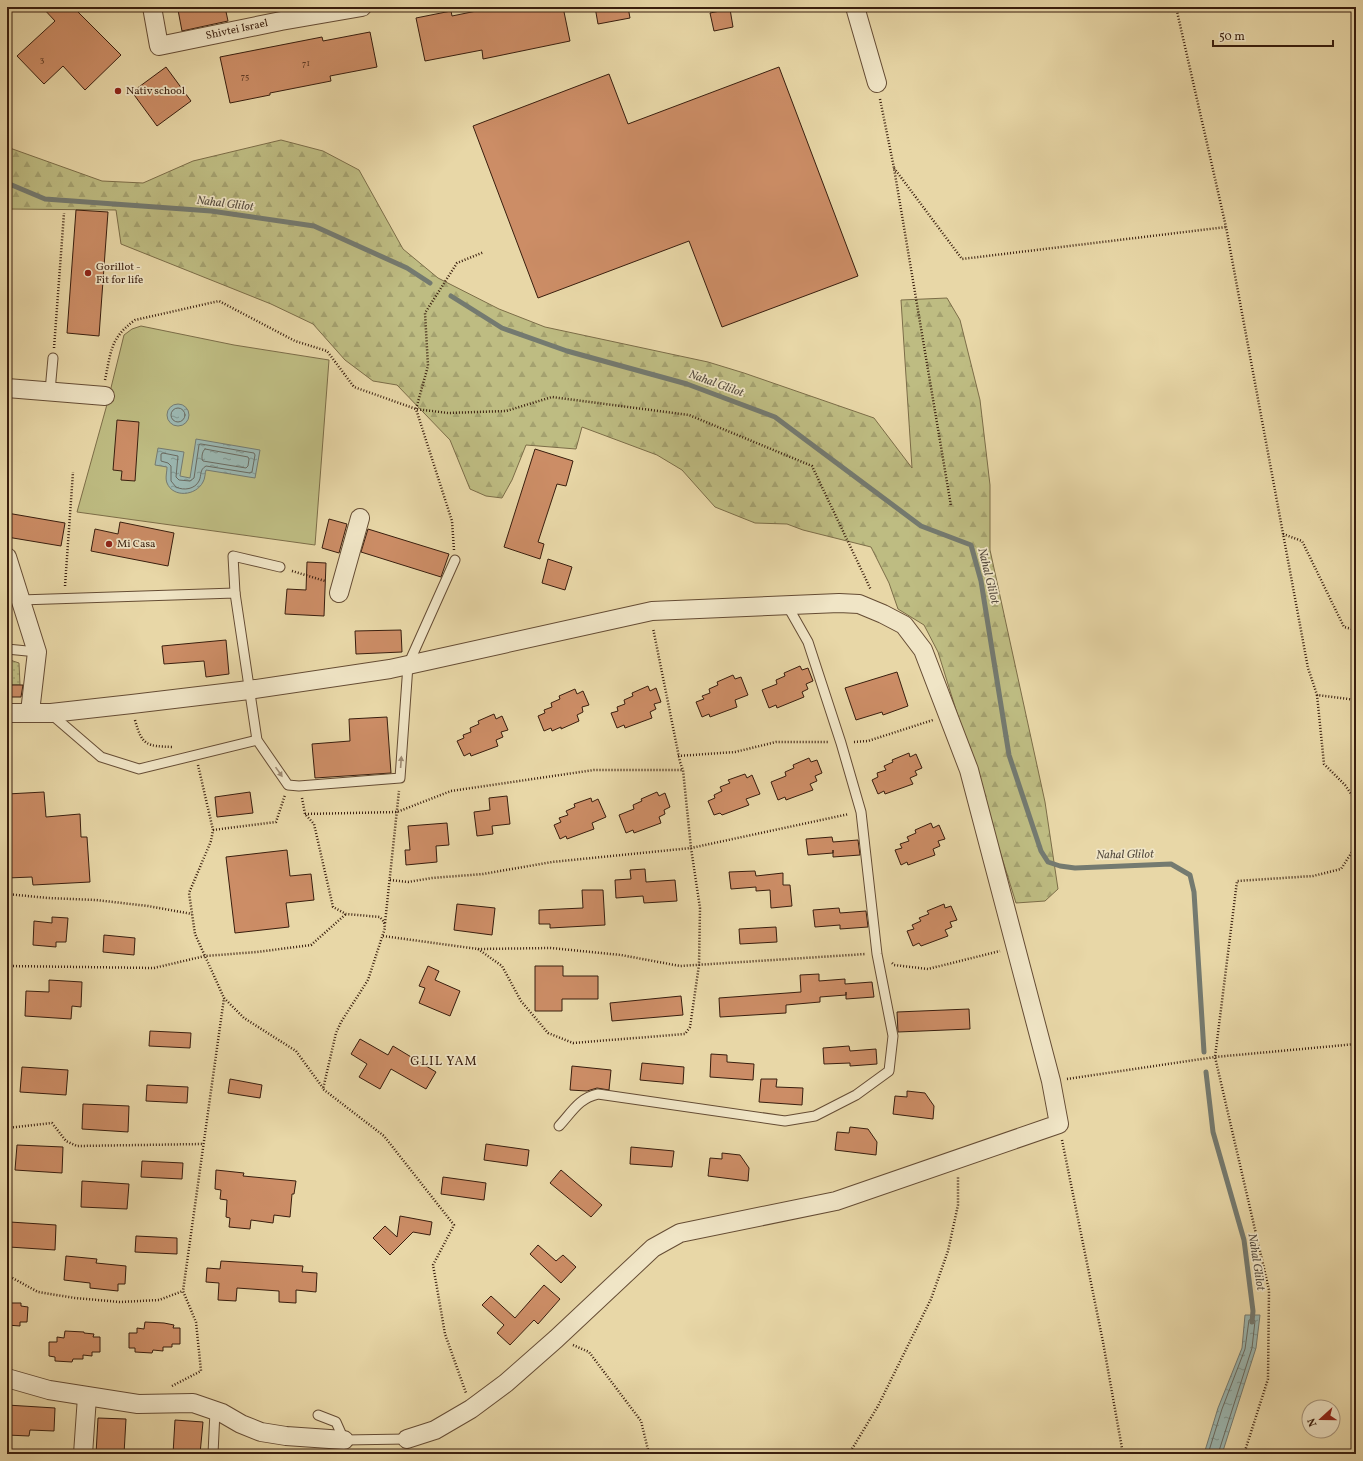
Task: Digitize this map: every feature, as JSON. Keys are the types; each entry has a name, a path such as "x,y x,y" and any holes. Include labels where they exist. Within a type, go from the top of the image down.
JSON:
{"street":[{"name":"Shivtei Israel","path":"152,7 159,46 279,14 362,7"},
{"path":"855,7 877,83"},
{"path":"7,388 103,396"},
{"path":"340,589 360,518"},
{"path":"8,563 37,652 30,712"},
{"path":"7,713 51,713 132,704 249,690 390,669 649,611 838,603 859,604 883,614 904,626 923,650 969,770 1051,1081 1058,1118 1027,1135 836,1202 680,1233 653,1248 556,1339 506,1383 471,1408 435,1430 406,1439"},
{"path":"7,1378 49,1390 138,1404 193,1403 215,1411 261,1432 286,1436 344,1440"},
{"path":"83,1454 87,1397"}],"lane":[{"path":"50,391 53,358"},
{"path":"280,567 233,556 235,594 257,740 288,785 299,786 400,778 408,665 455,560"},
{"path":"20,600 235,594"},
{"path":"559,1126 581,1102 589,1096 598,1094 785,1120 815,1116 856,1095 889,1071 893,1036 877,954 861,812 841,742 808,642 787,605"},
{"path":"7,649 37,652"},
{"path":"51,713 101,756 139,769 257,740"},
{"path":"213,1454 215,1411"},
{"path":"318,1415 336,1422 344,1440 406,1439"}],"path":[{"path":"1176,7 1226,227 1308,668 1317,695 1324,764 1345,784 1356,801"},
{"path":"877,83 894,168 951,506"},
{"path":"894,168 962,259 1226,227"},
{"path":"53,358 64,213"},
{"path":"455,560 452,521 416,410 428,366 425,313 458,263 484,252"},
{"path":"103,396 111,350 117,337 126,327 135,320 219,301 295,341 327,351 354,387 416,410 448,413 506,411 552,397 689,415 812,466 883,614"},
{"path":"64,599 73,472"},
{"path":"1283,534 1302,541 1344,627 1356,630"},
{"path":"280,567 340,589"},
{"path":"478,949 502,966 521,1001 548,1033 572,1043 685,1034 690,1027 699,965 700,908 691,848 683,770 678,756 649,611"},
{"path":"1317,695 1356,700"},
{"path":"132,704 138,733 145,743 151,745 178,747"},
{"path":"678,756 735,752 776,742 868,741 948,715"},
{"path":"196,755 213,830 211,841 189,893 195,934 224,998 244,1018 296,1051 323,1089 384,1136 454,1225 433,1265 445,1334 471,1408"},
{"path":"305,814 397,812 451,791 594,770 683,770"},
{"path":"323,1089 338,1027 368,980 385,928 400,778"},
{"path":"213,830 276,822 288,785"},
{"path":"299,786 305,814 314,824 333,907 346,914 380,917 384,922 385,928"},
{"path":"390,880 408,882 432,878 483,874 552,862 691,848 861,812"},
{"path":"1244,1454 1268,1379 1269,1290 1215,1057 1237,881 1313,876 1341,869 1356,846"},
{"path":"7,894 48,898 96,900 148,906 192,914"},
{"path":"7,966 154,968 205,956 257,952 311,945 346,914"},
{"path":"383,936 478,949 551,948 621,955 680,966 877,954 894,965 928,969 1016,948"},
{"path":"166,1389 201,1372 196,1322 183,1291 224,998"},
{"path":"1051,1081 1215,1057 1356,1044"},
{"path":"1058,1118 1103,1342 1123,1454"},
{"path":"7,1128 52,1123 66,1142 78,1146 203,1144"},
{"path":"849,1454 878,1406 931,1299 948,1251 958,1205 958,1160"},
{"path":"7,1275 38,1292 75,1298 120,1302 159,1300 183,1291"},
{"path":"556,1339 589,1352 641,1421 649,1454"}],"green space":[{"path":"281,140 323,151 359,170 403,249 438,278 499,309 545,327 708,362 874,418 912,468 901,300 947,298 960,320 980,400 990,485 990,550 1045,802 1058,889 1045,901 1016,903 938,652 924,625 898,609 889,583 871,547 803,530 787,524 755,523 715,507 682,470 657,455 582,427 576,449 526,445 512,480 502,498 486,496 470,489 450,440 397,385 373,381 345,360 313,324 271,304 121,244 116,210 7,209 7,147 102,181 143,183 193,161"},
{"path":"141,326 234,345 329,360 315,545 77,512 106,408 124,335 132,329"},
{"path":"7,659 19,663 20,685 7,685"}],"water":[{"path":"178,404 186,407 189,415 186,423 178,426 170,423 167,415 170,407"},
{"path":"196,439 260,450 255,478 206,470 200,487 185,493 174,491 170,488 166,481 167,467 155,465 158,448 184,452 180,476 190,478"},
{"path":"1245,1315 1260,1315 1256,1348 1222,1454 1204,1454 1218,1408 1242,1348"}],"building":[{"path":"42,7 73,7 121,55 85,90 63,66 44,84 17,56 55,21"},
{"path":"193,7 225,7 228,21 182,31 178,10"},
{"path":"496,7 563,7 570,41 483,59 482,50 425,61 416,18 451,11 452,16"},
{"path":"595,7 628,7 630,18 598,24"},
{"path":"730,9 733,27 714,31 710,13"},
{"path":"370,32 377,67 330,76 331,81 270,93 270,95 230,103 220,57 322,37 323,41"},
{"path":"166,67 191,101 157,126 132,92"},
{"path":"779,67 858,276 722,327 689,241 538,298 473,126 609,74 628,124"},
{"name":"Gorillot - Fit for life","path":"76,210 108,212 99,336 67,333"},
{"path":"117,420 139,422 135,481 121,480 122,471 113,470"},
{"path":"535,449 573,461 566,486 557,484 538,542 544,544 540,559 504,547"},
{"path":"7,513 65,523 61,546 7,537"},
{"path":"329,519 347,524 339,553 322,548"},
{"path":"120,522 174,533 168,566 91,551 95,529 118,534"},
{"path":"368,529 449,554 441,577 361,552"},
{"path":"548,559 572,567 565,590 542,583"},
{"path":"307,562 326,563 324,616 285,614 287,589 306,590"},
{"path":"401,630 402,652 356,654 355,631"},
{"path":"226,640 229,674 206,677 204,661 164,664 162,646"},
{"path":"800,666 802,670 808,668 813,681 806,684 808,689 802,692 804,697 777,708 776,705 769,708 762,690 777,684 776,680 785,676 784,673"},
{"path":"897,672 908,706 883,715 882,712 856,720 845,688"},
{"path":"733,675 735,679 741,677 748,695 735,700 737,707 710,717 709,714 702,717 696,702 704,699 702,696 710,693 709,689 718,685 717,682"},
{"path":"7,685 23,685 21,697 7,697"},
{"path":"648,686 650,691 656,688 661,702 654,704 656,709 650,712 652,718 625,728 624,725 617,728 611,713 618,711 617,707 625,704 624,700 633,696 632,693"},
{"path":"575,689 577,694 583,691 589,705 582,707 583,712 577,715 579,721 561,729 561,727 552,731 551,728 544,731 538,716 545,713 544,710 552,707 551,703 560,699 559,696"},
{"path":"494,714 496,719 502,716 508,730 501,732 503,737 496,740 498,746 471,756 470,753 464,756 457,741 464,738 463,735 471,732 470,728 479,724 478,721"},
{"path":"387,717 391,773 315,778 312,744 350,741 349,719"},
{"path":"909,753 910,757 916,754 922,768 915,771 917,775 910,778 913,784 885,794 884,791 878,794 872,780 878,777 877,773 886,770 884,766 893,762 892,760"},
{"path":"809,758 811,762 817,760 822,773 815,776 817,781 810,784 813,790 786,800 785,797 778,800 771,782 786,776 785,772 794,768 793,765"},
{"path":"745,774 747,778 752,775 760,794 746,799 749,805 722,815 720,813 714,815 708,801 715,798 714,795 722,791 720,787 730,783 728,780"},
{"path":"44,792 46,817 80,814 81,837 87,837 90,882 33,885 32,877 7,878 7,794"},
{"path":"250,792 253,813 217,817 215,797"},
{"path":"657,792 659,796 665,793 670,807 664,810 665,814 659,817 661,823 634,833 633,830 626,833 619,815 634,809 633,805 642,801 641,799"},
{"path":"507,796 510,824 492,826 493,834 477,836 474,812 490,810 489,798"},
{"path":"591,798 592,802 598,799 606,817 592,823 594,829 567,839 566,836 560,839 554,825 561,822 559,818 568,815 566,811 575,807 574,804"},
{"path":"447,823 449,845 436,846 437,862 406,865 405,850 410,850 408,826"},
{"path":"931,823 933,828 939,825 945,839 938,841 940,846 933,849 935,855 908,865 907,862 901,865 895,850 902,848 900,844 909,841 907,837 916,833 915,830"},
{"path":"832,837 833,842 858,840 860,855 833,857 833,853 808,855 806,839"},
{"path":"287,850 290,876 311,874 314,900 286,903 289,927 235,933 226,857"},
{"path":"645,869 646,882 675,880 677,901 644,903 643,896 616,898 615,880 631,879 630,870"},
{"path":"755,871 756,876 783,873 783,885 790,885 792,906 771,908 770,890 756,891 756,887 731,889 729,872"},
{"path":"582,890 603,890 605,925 550,928 550,924 539,924 539,910 583,908"},
{"path":"457,904 495,908 492,935 454,930"},
{"path":"944,904 945,908 951,906 957,920 950,922 952,927 945,930 948,936 921,946 919,943 913,946 907,931 914,929 912,925 921,921 919,918 929,914 927,911"},
{"path":"839,908 840,913 866,911 868,927 840,929 840,925 815,927 813,910"},
{"path":"52,917 68,918 66,942 56,942 56,947 33,945 34,921 52,923"},
{"path":"776,927 777,942 740,944 739,929"},
{"path":"104,935 135,938 134,955 103,952"},
{"path":"428,966 439,971 435,980 460,991 450,1016 419,1003 425,988 419,986"},
{"path":"535,966 563,966 563,976 598,976 598,999 562,999 562,1011 535,1011"},
{"path":"819,974 819,981 845,979 845,984 872,982 874,997 846,999 846,995 820,997 820,1002 786,1005 786,1013 720,1017 719,998 801,992 800,975"},
{"path":"49,980 82,982 81,1007 72,1006 71,1019 25,1016 26,991 49,992"},
{"path":"681,996 683,1015 612,1021 610,1003"},
{"path":"969,1009 970,1029 898,1032 897,1012"},
{"path":"150,1031 191,1033 190,1048 149,1046"},
{"path":"360,1039 388,1055 393,1046 436,1072 426,1089 391,1069 380,1089 359,1077 367,1064 351,1054"},
{"path":"849,1046 850,1051 876,1049 877,1064 850,1066 850,1063 824,1064 823,1048"},
{"path":"711,1054 727,1055 727,1062 754,1064 753,1080 710,1077"},
{"path":"642,1063 684,1067 683,1084 640,1080"},
{"path":"572,1066 611,1070 609,1090 597,1088 587,1091 570,1090"},
{"path":"22,1067 68,1070 66,1095 20,1092"},
{"path":"230,1079 262,1085 260,1098 228,1093"},
{"path":"761,1079 777,1079 776,1087 803,1088 802,1105 759,1102"},
{"path":"147,1085 188,1087 187,1103 146,1101"},
{"path":"907,1091 925,1093 934,1106 933,1119 893,1114 895,1096 907,1097"},
{"path":"83,1104 129,1106 128,1132 82,1129"},
{"path":"850,1127 868,1129 877,1142 876,1155 835,1150 837,1132 849,1133"},
{"path":"486,1144 529,1150 527,1166 484,1160"},
{"path":"17,1145 63,1147 62,1173 15,1170"},
{"path":"631,1147 674,1151 672,1167 630,1164"},
{"path":"722,1153 740,1155 749,1168 748,1181 708,1176 710,1158 722,1159"},
{"path":"142,1161 183,1163 182,1179 141,1177"},
{"path":"216,1170 244,1173 243,1176 296,1181 294,1194 292,1194 290,1217 274,1215 273,1223 251,1220 250,1229 229,1227 230,1218 226,1217 227,1200 220,1199 221,1190 215,1189"},
{"path":"561,1170 602,1205 591,1217 550,1183"},
{"path":"443,1177 486,1183 484,1200 441,1194"},
{"path":"82,1181 129,1184 127,1209 81,1207"},
{"path":"400,1216 432,1222 430,1235 413,1232 390,1255 373,1238 385,1226 397,1237"},
{"path":"10,1222 56,1225 55,1250 9,1247"},
{"path":"136,1236 177,1238 177,1254 135,1252"},
{"path":"538,1245 556,1261 563,1255 576,1267 561,1283 530,1254"},
{"path":"66,1256 97,1259 96,1263 126,1266 125,1284 118,1284 118,1291 90,1288 90,1283 64,1280"},
{"path":"221,1261 303,1266 302,1272 317,1273 316,1292 296,1290 296,1303 279,1302 279,1291 237,1288 236,1301 218,1300 219,1283 206,1282 207,1268 220,1269"},
{"path":"544,1285 560,1299 538,1324 534,1320 510,1345 497,1333 504,1325 482,1305 491,1296 515,1318"},
{"path":"7,1303 21,1303 21,1306 28,1307 27,1322 20,1322 20,1326 7,1325"},
{"path":"145,1322 164,1323 174,1325 173,1328 180,1328 180,1344 172,1344 172,1347 163,1347 163,1351 153,1350 152,1353 135,1352 135,1348 129,1348 129,1333 137,1333 137,1328 144,1329"},
{"path":"65,1331 84,1332 94,1334 93,1337 100,1337 100,1352 92,1352 92,1356 83,1355 83,1359 73,1359 72,1362 55,1361 55,1357 49,1356 49,1342 57,1342 57,1337 64,1338"},
{"path":"7,1405 55,1408 54,1431 30,1430 29,1436 7,1435"},
{"path":"98,1418 126,1419 124,1454 96,1454"},
{"path":"175,1420 203,1422 200,1454 173,1454"}],"waterway":[{"name":"Nahal Glilot","path":"7,183 45,199 211,211 314,226 407,268 430,283"},
{"name":"Nahal Glilot","path":"451,296 502,328 567,351 687,384 775,417 921,526 971,545 981,581 1009,755 1041,851 1048,862 1060,866 1075,868 1171,864 1190,875 1194,892 1204,1052"},
{"name":"Nahal Glilot","path":"1206,1072 1213,1132 1244,1240 1253,1311 1252,1322"}],"place":[{"name":"Nativ school","path":"118,91"},
{"name":"Gorillot - Fit for life","path":"88,273"},
{"name":"Mi Casa","path":"109,544"}],"district":[{"name":"GLIL YAM","path":"444,1062"}]}
